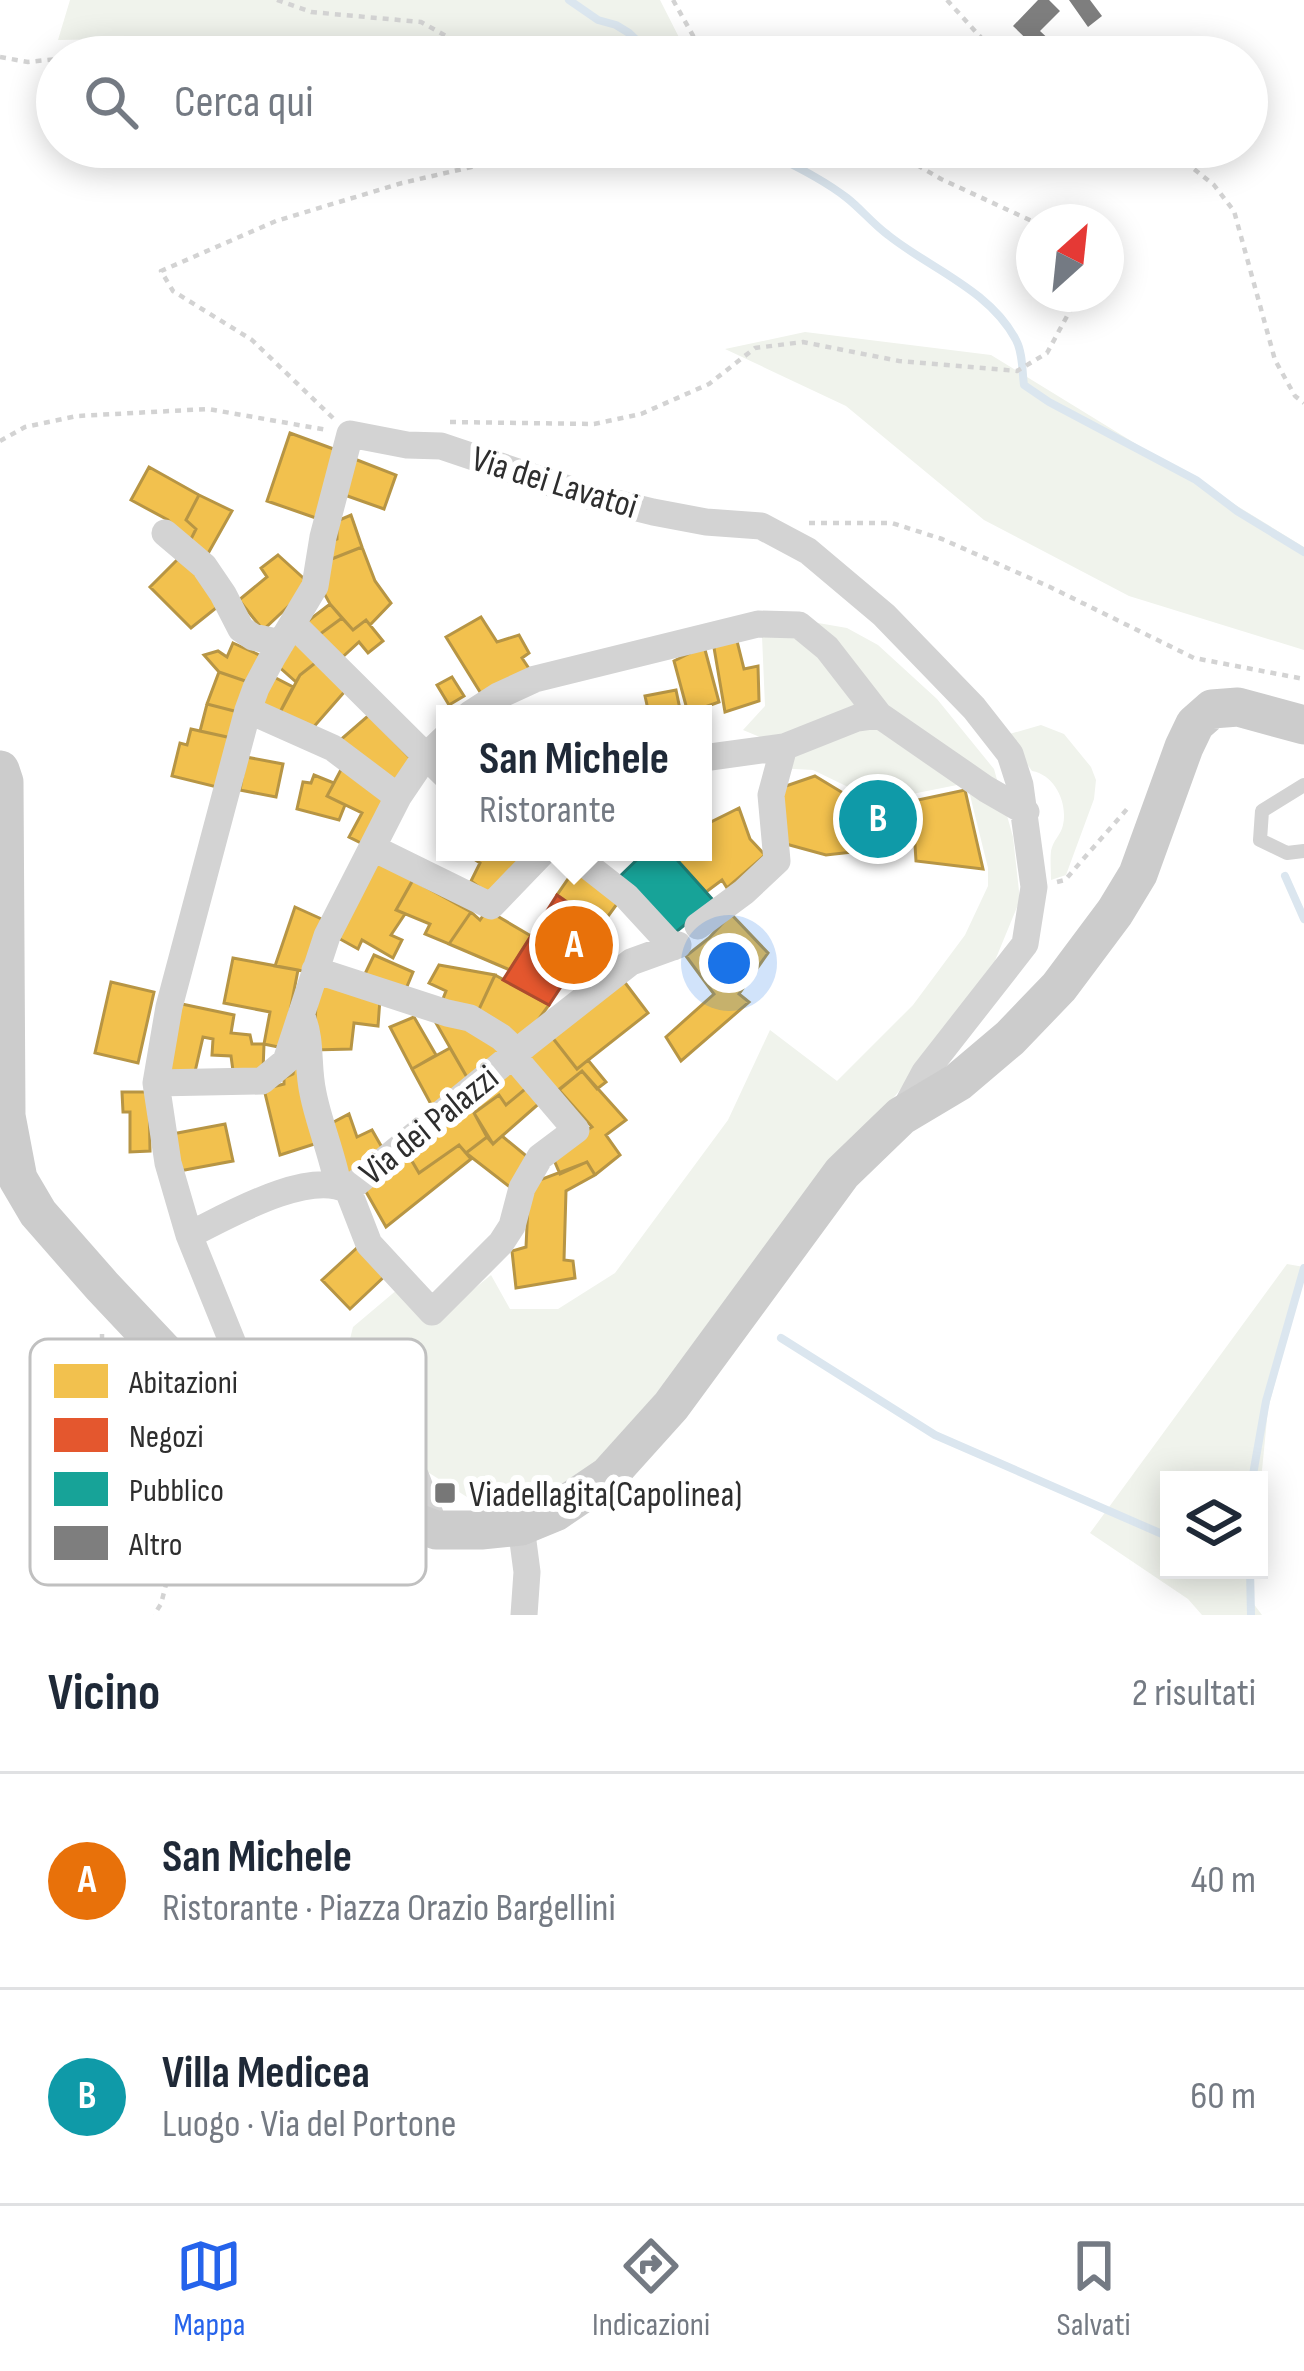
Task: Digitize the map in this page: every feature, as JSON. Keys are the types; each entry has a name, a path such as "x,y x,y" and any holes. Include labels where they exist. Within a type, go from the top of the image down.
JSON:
{"street":[{"name":"Via dei Lavatoi","path":"350,434 441,446 592,497 653,512 761,526"},
{"path":"231,1339 189,1235 168,1163 156,1083 169,1007 248,710 315,586 350,434"},
{"path":"761,526 808,551 884,615 974,708 1010,754 1021,784 1034,887 1025,944 925,1072 901,1116"},
{"path":"165,533 204,566 241,629 253,637 287,634 436,755"},
{"path":"483,705 535,679 758,624 799,625 827,648 880,715 1026,812"},
{"path":"426,1526 436,1530 521,1526 555,1511 608,1476 671,1406 842,1172 901,1116 958,1082 1010,1038 1059,987 1138,874 1195,724 1212,709 1238,707 1304,725"},
{"path":"248,710 333,748 398,797"},
{"path":"712,757 784,747 857,718 880,715"},
{"name":"Via dei Palazzi","path":"189,1235 302,1187 343,1187 632,962 683,939 745,892 777,861 772,795 784,747"},
{"path":"156,1083 262,1081 286,1061 327,936 398,797 436,759"},
{"path":"0,770 4,782 6,1116 17,1180 38,1213 152,1339"},
{"path":"373,848 491,906 534,861"},
{"path":"581,861 683,939"},
{"path":"300,1013 308,1038 312,1091 343,1187 369,1244 432,1312 501,1244 539,1157 576,1130 519,1050 501,1037 470,1018 315,970"},
{"path":"426,1504 436,1530"},
{"path":"521,1526 527,1572 524,1615"}],"lane":[{"path":"1304,785 1262,812 1260,840 1287,853 1304,851"}],"path":[{"path":"277,0 311,12 421,22 446,36"},
{"path":"673,0 693,36"},
{"path":"946,0 979,36"},
{"path":"0,57 36,61"},
{"path":"350,434 252,340 173,291 161,271 276,221 468,168"},
{"path":"922,168 1016,214"},
{"path":"1193,168 1214,185 1234,212 1275,359 1295,397 1304,403"},
{"path":"407,445 421,425 455,421 594,424 641,414 709,384 755,348 803,342 899,361 1017,370 1047,353 1069,312"},
{"path":"0,441 25,427 77,416 208,409 350,434"},
{"path":"761,526 892,523 942,539 1050,587 1194,658 1304,679"},
{"path":"1034,887 1065,880 1128,808"},
{"path":"102,1286 102,1339"},
{"path":"154,1615 166,1585"}],"shaded area":[{"path":"70,0 660,0 678,36 59,36"},
{"path":"805,332 991,355 1304,547 1304,650 1129,596 984,520 846,406 725,349"},
{"path":"761,613 847,628 878,645 937,699 994,769 1013,837 1020,900 994,963 907,1081 589,1477 532,1512 489,1511 426,1471 426,1339 350,1339 353,1327 398,1289 432,1323 491,1275 510,1309 558,1309 615,1273 728,1120 770,1030 837,1081 913,1005 965,935 988,886 967,783 877,801 813,770 776,768 767,740 743,730 765,706"},
{"path":"1041,725 1064,734 1096,780 1094,799 1066,875 1051,880 1051,851 1064,817 1061,799 1047,778 1032,771 1006,735"},
{"path":"1287,1264 1304,1267 1268,1409 1262,1471 1160,1471 1160,1579 1251,1579 1250,1599 1262,1615 1202,1615 1188,1599 1090,1533"}],"building: Abitazioni":[{"path":"290,433 339,451 316,518 267,501"},
{"path":"352,458 396,475 384,509 339,493"},
{"path":"149,467 199,495 186,520 196,529 188,545 168,520 131,500"},
{"path":"199,495 232,511 206,557 188,545 196,529 186,520"},
{"path":"351,515 362,547 324,562 327,543 337,539 337,521"},
{"path":"362,547 375,581 391,603 370,625 366,620 353,630 319,584 324,562"},
{"path":"182,555 221,604 191,628 150,587"},
{"path":"278,555 311,585 263,630 239,600 267,577 261,568"},
{"path":"330,604 342,618 312,640 300,627"},
{"path":"481,617 497,642 519,635 529,653 522,658 532,673 482,695 446,637"},
{"path":"342,618 353,630 366,620 383,641 368,653 359,642 335,664 312,640"},
{"path":"736,637 744,669 758,666 759,701 725,712 713,642"},
{"path":"297,639 319,660 296,682 277,665"},
{"path":"233,643 266,658 254,684 219,672 204,655 218,651 227,657"},
{"path":"704,646 719,702 686,705 674,661"},
{"path":"319,660 346,690 311,730 278,716 300,675"},
{"path":"219,672 254,684 242,713 207,704"},
{"path":"270,675 293,687 278,716 253,709"},
{"path":"452,677 464,696 449,705 437,685"},
{"path":"676,690 679,705 647,705 645,696"},
{"path":"207,704 242,713 236,739 200,731"},
{"path":"369,715 414,762 393,791 338,742"},
{"path":"191,729 236,739 225,789 172,776 180,743 187,745"},
{"path":"246,757 283,764 276,797 240,790"},
{"path":"344,764 389,795 367,846 349,837 362,813 327,796"},
{"path":"314,775 334,783 327,796 345,805 339,820 297,809 303,782 311,783"},
{"path":"815,776 871,810 965,790 983,869 916,861 915,845 826,855 786,844 780,788"},
{"path":"739,808 750,839 765,855 727,888 722,880 706,892 678,861 712,861 712,822"},
{"path":"372,857 415,876 396,910 405,914 391,935 402,940 393,958 362,940 358,949 331,934"},
{"path":"477,861 528,861 492,897 471,881"},
{"path":"579,863 622,897 601,926 557,895"},
{"path":"413,880 471,912 449,944 425,934 430,924 396,910"},
{"path":"295,907 326,921 309,972 275,966"},
{"path":"487,910 531,936 510,970 449,944 471,912 480,920"},
{"path":"731,914 768,953 739,994 749,1002 681,1061 666,1037 714,994 686,956"},
{"path":"374,955 413,972 403,996 363,978"},
{"path":"233,958 298,970 283,1048 264,1044 270,1012 224,1003"},
{"path":"439,965 495,975 475,1018 441,1004 446,991 429,983"},
{"path":"495,975 549,1005 521,1043 475,1018"},
{"path":"620,976 648,1013 577,1069 548,1032"},
{"path":"317,979 380,999 378,1026 354,1023 351,1049 314,1050"},
{"path":"111,982 154,992 138,1063 95,1053"},
{"path":"177,1003 234,1015 231,1033 250,1035 252,1044 264,1044 263,1071 234,1078 231,1056 212,1055 213,1039 203,1037 194,1076 162,1073"},
{"path":"432,1016 491,1035 507,1053 472,1086"},
{"path":"414,1017 436,1055 412,1069 390,1027"},
{"path":"548,1032 577,1069 588,1060 606,1082 597,1089 582,1071 552,1095 519,1053"},
{"path":"299,1043 324,1141 280,1155 264,1089 284,1084 284,1078 293,1074"},
{"path":"450,1048 472,1086 433,1108 412,1069"},
{"path":"510,1064 530,1085 506,1105 499,1095 474,1113 487,1137 466,1153 459,1145 419,1173 406,1151"},
{"path":"582,1071 626,1120 606,1135 620,1155 595,1175 587,1162 560,1174 551,1153 592,1127 559,1090"},
{"path":"530,1085 543,1100 493,1144 474,1113 499,1095 506,1105"},
{"path":"122,1092 149,1092 150,1151 130,1152 130,1112 123,1112"},
{"path":"349,1114 357,1137 372,1130 384,1151 345,1184 328,1125"},
{"path":"225,1124 233,1161 174,1172 167,1135"},
{"path":"502,1136 530,1159 515,1191 466,1153 487,1137 493,1144"},
{"path":"459,1145 471,1159 386,1227 361,1183 406,1151 419,1173"},
{"path":"587,1162 595,1175 566,1191 564,1260 573,1261 575,1278 516,1288 512,1251 526,1247 529,1184"},
{"path":"360,1245 387,1274 350,1309 322,1280"}],"building: Negozi":[{"path":"557,895 601,926 549,1005 503,980"}],"building: Pubblico":[{"path":"636,861 678,861 714,901 671,936 616,880"}],"building: Altro":[{"path":"1038,0 1049,0 1060,11 1040,31 1045,36 1023,36 1013,26"},
{"path":"1069,0 1090,0 1102,16 1088,27"}],"waterway":[{"path":"569,0 632,36"},
{"path":"798,168 837,190 888,235 991,307 1018,345 1024,385 1196,480 1304,552"},
{"path":"1285,876 1304,919"},
{"path":"1254,1471 1266,1401 1304,1268"},
{"path":"781,1338 935,1435 1160,1533"},
{"path":"1250,1579 1251,1615"}],"place":[{"name":"Villa Medicea","path":"878,819"},
{"name":"San Michele","path":"574,945"},
{"name":"Viadellagita(Capolinea)","path":"445,1493"}]}
